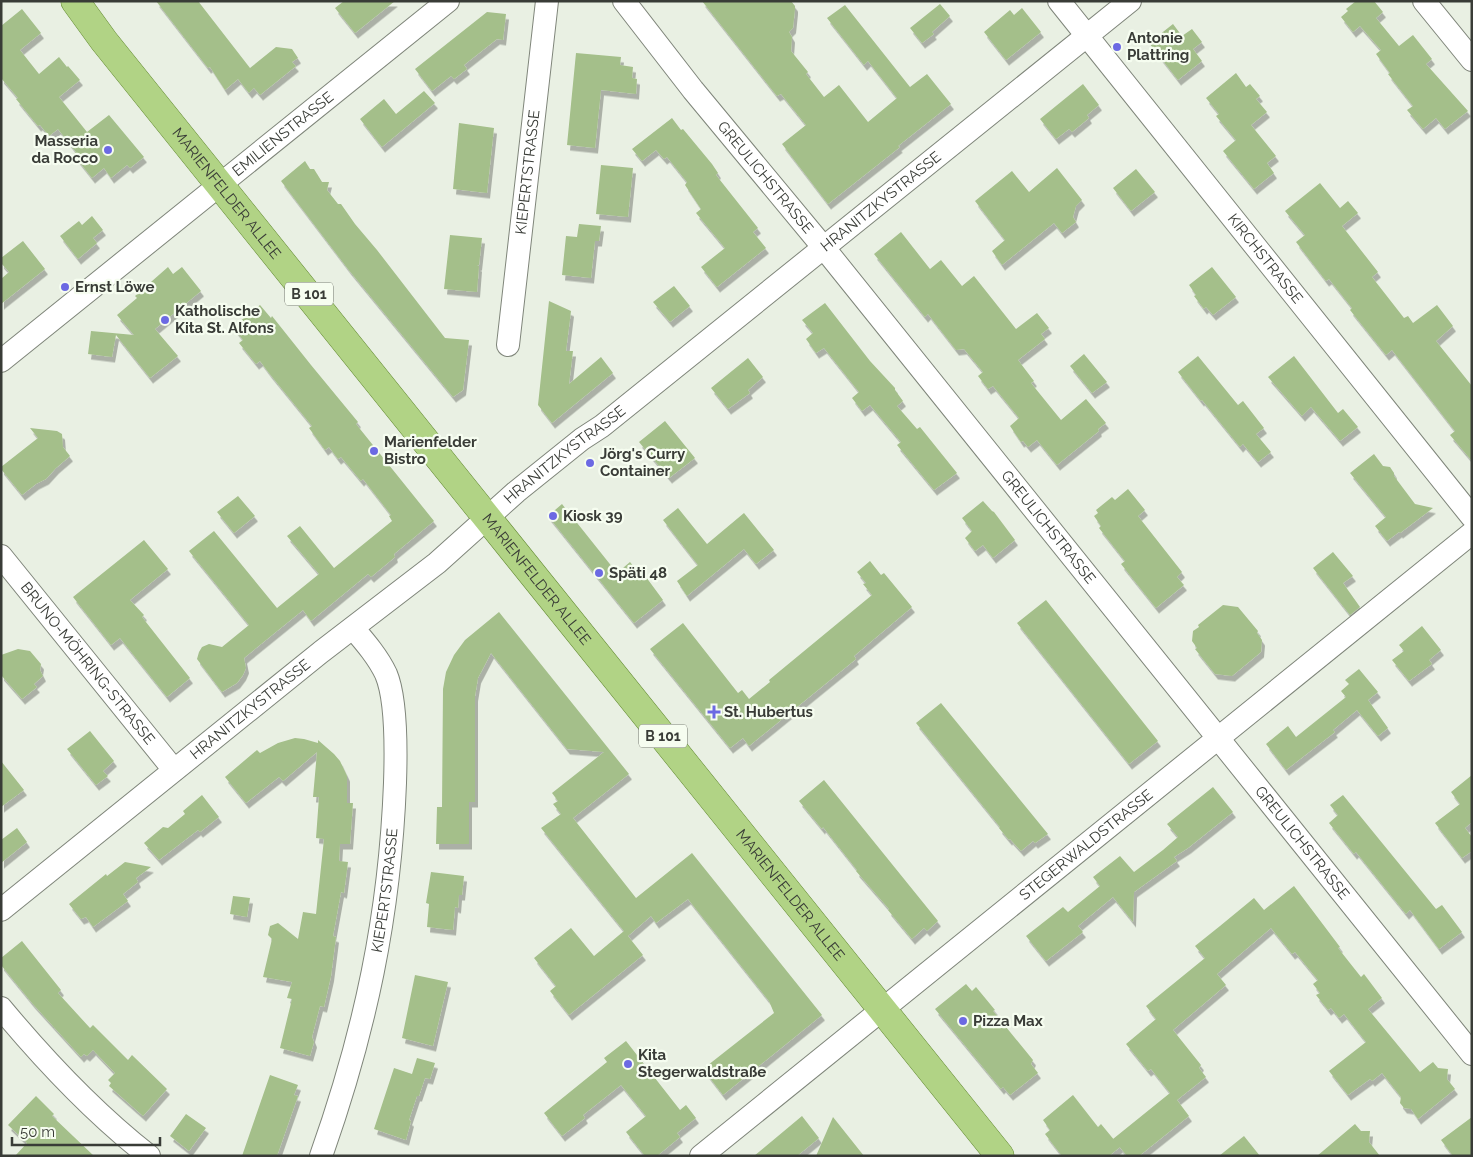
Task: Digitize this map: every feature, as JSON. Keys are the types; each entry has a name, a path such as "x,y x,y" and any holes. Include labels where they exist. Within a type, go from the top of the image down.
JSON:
{"main road":[{"name":"MARIENFELDER ALLEE","path":"75,1 1000,1156"}],"street":[{"name":"EMILIENSTRASSE","path":"1,361 448,1"},
{"name":"KIEPERTSTRASSE","path":"508,345 547,1"},
{"name":"GREULICHSTRASSE","path":"624,1 693,90 824,248 1472,1054"},
{"name":"KIRCHSTRASSE","path":"1059,1 1472,517"},
{"name":"HRANITZKYSTRASSE","path":"1,910 321,652 437,563 516,492 582,439 602,426 1130,1"},
{"path":"1424,1 1472,60"},
{"name":"STEGERWALDSTRASSE","path":"701,1156 1472,533"},
{"name":"BRUNO-MÖHRING-STRASSE","path":"1,556 174,770"},
{"name":"KIEPERTSTRASSE","path":"321,1156 355,1052 374,972 386,899 393,825 396,753 390,687 378,660 353,628"},
{"path":"1,1008 74,1090 149,1156"}],"building":[{"path":"156,1 198,1 250,68 276,47 292,49 298,58 292,62 296,66 260,95 254,88 249,93 238,79 225,90 210,67 208,68"},
{"path":"344,1 395,1 355,33 335,8"},
{"path":"702,1 791,1 795,9 793,28 789,32 792,37 791,51 808,72 806,74 824,97 839,85 868,122 897,98 868,61 864,65 827,18 845,5 910,87 927,74 951,104 828,204 782,144 806,125 781,94 777,96"},
{"path":"1356,1 1374,1 1383,12 1376,18 1399,46 1413,35 1432,59 1426,64 1468,111 1445,129 1436,118 1423,129 1407,110 1413,106 1388,74 1390,73 1376,54 1381,50 1360,26 1353,32 1341,17 1348,11 1346,9"},
{"path":"940,4 950,16 932,32 934,34 922,43 910,28"},
{"path":"1022,8 1041,32 1006,60 984,32 1010,10 1014,15"},
{"path":"22,9 41,33 20,50 39,74 59,57 68,66 80,80 59,97 87,132 109,115 144,157 130,168 127,165 111,178 104,168 92,178 73,154 76,152 58,129 49,136 40,125 38,126 1,78 1,26"},
{"path":"487,12 506,14 503,40 497,39 464,65 467,69 454,79 451,76 432,91 415,69"},
{"path":"1173,24 1182,36 1192,29 1202,42 1193,49 1202,61 1178,80 1149,43"},
{"path":"576,53 621,57 620,65 633,67 632,78 637,79 636,94 601,90 595,148 567,145"},
{"path":"1236,73 1246,87 1250,84 1260,96 1256,99 1267,112 1251,125 1276,156 1267,163 1274,173 1254,189 1223,151 1236,140 1216,116 1219,114 1206,98"},
{"path":"1083,84 1099,105 1087,115 1089,118 1072,132 1069,129 1056,139 1040,119"},
{"path":"424,91 435,103 382,147 360,119 384,99 396,114"},
{"path":"672,118 712,164 718,173 716,175 758,228 753,232 766,248 717,287 701,267 725,248 696,213 701,209 685,185 687,182 667,157 664,159 656,150 642,161 632,149"},
{"path":"459,123 494,128 487,193 453,189"},
{"path":"305,161 310,169 314,169 322,182 329,182 327,190 338,204 341,204 445,338 469,340 463,390 453,397 348,269 281,181"},
{"path":"601,165 633,168 628,217 596,214"},
{"path":"1057,168 1082,200 1076,206 1073,217 1076,222 1062,233 1054,223 1002,265 992,251 1005,240 975,201 1012,171 1029,192"},
{"path":"1136,169 1155,192 1131,211 1113,188"},
{"path":"1320,183 1340,208 1348,201 1358,213 1342,226 1378,272 1372,277 1404,318 1408,316 1413,323 1437,305 1453,326 1436,341 1472,386 1472,461 1450,435 1455,431 1392,350 1386,355 1350,310 1352,308 1329,279 1326,281 1296,242 1305,235 1285,211"},
{"path":"92,216 103,230 93,238 97,243 78,259 60,236 79,221 82,225"},
{"path":"579,224 601,226 599,241 595,241 591,278 562,275 566,236 577,237"},
{"path":"901,232 930,269 941,260 962,286 974,276 1016,329 1037,313 1049,328 1041,334 1045,339 1018,360 1034,381 1031,383 1061,420 1086,399 1106,423 1098,429 1099,431 1057,465 1037,440 1028,447 1023,441 1021,442 1010,426 1019,418 993,386 988,389 978,376 983,372 964,349 956,350 928,314 925,317 874,254"},
{"path":"450,235 482,238 479,265 477,265 479,266 477,292 444,289"},
{"path":"23,241 45,269 1,304 1,279 9,272 1,263 1,258"},
{"path":"168,267 173,274 182,267 201,291 155,329 178,356 150,378 116,335 112,357 88,354 91,331 134,335 117,315"},
{"path":"1212,267 1236,297 1213,315 1206,307 1204,309 1194,296 1196,295 1189,285"},
{"path":"674,286 690,306 670,322 653,302"},
{"path":"549,301 571,311 566,351 573,351 569,384 601,357 613,373 552,423 538,405"},
{"path":"825,303 870,361 895,388 903,401 897,406 917,429 920,427 957,473 934,490 897,445 901,442 870,405 862,411 852,398 859,392 824,348 816,353 806,339 813,333 802,320"},
{"path":"260,305 271,318 272,316 358,422 356,424 434,521 394,554 395,557 371,577 368,574 311,621 303,610 244,658 246,668 243,675 237,683 222,692 197,659 199,652 202,647 209,644 222,647 249,625 189,551 214,531 277,608 319,574 287,536 300,526 334,568 392,521 389,516 391,515 363,479 361,481 341,457 338,459 329,447 325,450 309,428 312,426 260,361 256,364 239,343 243,340 233,327"},
{"path":"1084,354 1107,382 1092,393 1070,366"},
{"path":"1198,356 1238,405 1243,401 1264,428 1256,434 1271,452 1258,462 1243,444 1240,447 1178,372"},
{"path":"1294,356 1338,413 1343,409 1358,427 1340,441 1311,407 1302,416 1268,377"},
{"path":"748,358 763,377 748,390 750,393 728,409 711,388"},
{"path":"665,421 695,458 669,478 639,442"},
{"path":"30,428 57,431 62,434 63,447 70,456 46,479 22,495 1,467 38,438"},
{"path":"1374,454 1383,466 1390,467 1394,476 1415,504 1433,508 1387,541 1375,526 1386,517 1350,473"},
{"path":"1128,489 1145,510 1138,516 1182,572 1177,577 1184,585 1156,608 1121,564 1125,561 1099,528 1101,526 1094,516 1098,513 1096,510 1112,497 1115,500"},
{"path":"238,496 255,516 234,533 217,512"},
{"path":"983,501 994,512 1015,540 993,558 983,545 975,551 965,538 972,531 962,518"},
{"path":"562,504 617,573 630,562 643,578 646,577 663,600 634,623 548,516"},
{"path":"678,508 707,544 744,513 774,550 756,564 744,549 687,596 677,581 698,565 663,520"},
{"path":"144,540 168,569 130,600 144,615 142,617 190,678 167,697 120,638 111,645 73,597"},
{"path":"1333,552 1353,576 1343,583 1360,607 1350,615 1313,568"},
{"path":"870,561 881,575 884,573 912,607 854,656 856,659 749,746 743,738 730,748 650,649 683,623 738,693 742,690 749,699 770,682 769,680 872,595 863,584 866,583 857,572"},
{"path":"1046,600 1158,741 1129,764 1017,623"},
{"path":"1223,605 1238,607 1258,631 1257,633 1262,640 1261,652 1232,676 1215,674 1195,649 1197,648 1192,641 1193,631 1199,627 1198,625"},
{"path":"499,612 629,774 573,818 636,898 692,853 822,1015 723,1095 703,1069 774,1013 769,1001 688,899 656,923 651,916 628,936 541,828 561,814 553,804 558,801 552,793 604,752 567,749 491,653 478,678 475,696 475,802 469,802 469,844 436,844 437,807 442,807 443,689 446,672 454,655 465,640"},
{"path":"1422,626 1441,650 1429,660 1432,664 1409,681 1392,660 1404,651 1399,645"},
{"path":"18,649 30,651 41,664 40,670 43,676 34,684 37,687 22,699 1,675 1,655"},
{"path":"1359,669 1378,692 1368,700 1388,728 1378,736 1357,710 1333,730 1335,732 1286,770 1266,744 1288,726 1296,737 1346,697 1341,691 1349,684 1345,680"},
{"path":"941,703 1048,834 1035,843 1033,841 1021,851 999,828 916,723"},
{"path":"90,731 114,761 103,771 108,776 96,785 67,749"},
{"path":"295,738 318,743 318,740 334,754 340,761 347,776 347,803 353,803 350,844 340,844 339,861 348,862 344,893 341,892 333,936 336,937 331,976 324,1007 320,1006 312,1037 314,1042 310,1056 280,1048 292,999 287,998 292,982 263,977 272,939 268,935 270,926 278,923 298,939 303,912 316,914 324,839 316,838 319,797 313,797 317,752 283,781 279,777 246,803 225,777 257,750 260,753 278,743"},
{"path":"1,761 24,790 1,807"},
{"path":"1472,775 1472,822 1465,828 1472,837 1472,851 1462,858 1435,823 1460,804 1451,792"},
{"path":"824,780 938,921 927,931 924,928 912,939 856,871 823,827 822,829 799,801"},
{"path":"1213,787 1233,812 1174,857 1177,861 1134,892 1133,922 1113,897 1078,926 1083,932 1046,961 1026,936 1063,907 1068,912 1100,886 1093,877 1120,856 1134,872 1163,850 1178,837 1167,824"},
{"path":"202,795 219,817 200,832 198,830 159,860 144,843 163,827 168,828 185,814 183,811"},
{"path":"1343,795 1436,909 1442,905 1462,932 1439,949 1410,910 1406,914 1356,852 1354,854 1329,823 1338,815 1330,805"},
{"path":"17,828 27,842 1,863 1,840"},
{"path":"125,862 151,867 136,878 138,882 123,894 128,901 93,927 86,917 81,919 69,904 106,874 107,876"},
{"path":"431,872 464,876 462,895 459,895 458,908 455,907 453,930 427,927 429,904 426,903"},
{"path":"1294,886 1340,947 1338,948 1361,977 1364,974 1382,998 1368,1009 1420,1072 1433,1062 1438,1068 1448,1069 1447,1079 1455,1089 1418,1119 1411,1109 1404,1108 1400,1103 1401,1097 1382,1073 1348,1095 1329,1071 1366,1042 1344,1014 1339,1018 1331,1008 1328,1010 1316,995 1320,993 1313,984 1318,980 1295,952 1292,954 1271,928 1217,974 1226,985 1173,1030 1201,1065 1199,1068 1206,1077 1177,1100 1189,1116 1139,1156 1127,1156 1113,1139 1170,1093 1151,1069 1148,1071 1126,1044 1156,1019 1146,1006 1205,958 1195,946 1254,898 1264,910"},
{"path":"233,896 250,898 247,917 230,914"},
{"path":"571,928 594,956 624,931 643,955 569,1015 550,991 556,986 534,958"},
{"path":"22,941 61,990 58,993 90,1028 93,1025 128,1060 132,1055 167,1089 143,1116 109,1086 111,1083 108,1080 115,1073 93,1050 87,1056 84,1054 81,1057 32,1003 1,965 1,958"},
{"path":"415,975 448,982 433,1046 402,1038"},
{"path":"966,984 972,991 976,987 1033,1060 1031,1064 1038,1073 1010,1095 1003,1087 1001,1089 935,1009"},
{"path":"626,1041 680,1110 686,1105 696,1118 677,1133 680,1137 657,1156 645,1156 626,1132 646,1116 621,1085 583,1115 585,1118 562,1136 544,1113 607,1062 604,1058"},
{"path":"417,1058 435,1063 430,1079 425,1078 419,1096 417,1096 409,1120 411,1121 406,1140 374,1129 394,1068 412,1074"},
{"path":"270,1075 298,1085 294,1095 298,1096 277,1156 242,1156"},
{"path":"1073,1095 1098,1127 1101,1124 1120,1147 1109,1156 1062,1156 1045,1134 1050,1130 1043,1120"},
{"path":"36,1096 54,1114 52,1116 94,1156 15,1156 27,1143 8,1125"},
{"path":"186,1114 206,1128 189,1151 170,1136"},
{"path":"802,1116 819,1138 797,1156 754,1156"},
{"path":"833,1117 864,1156 816,1156"},
{"path":"1472,1117 1472,1156 1453,1156 1441,1140"},
{"path":"1355,1124 1361,1131 1370,1131 1369,1142 1380,1156 1317,1156"},
{"path":"1244,1136 1260,1156 1219,1156"}],"place":[{"name":"Antonie Plattring","path":"1117,47"},
{"name":"Masseria da Rocco","path":"108,150"},
{"name":"Ernst Löwe","path":"65,287"},
{"name":"Katholische Kita St. Alfons","path":"165,320"},
{"name":"Marienfelder Bistro","path":"374,451"},
{"name":"Jörg's Curry Container","path":"590,463"},
{"name":"Kiosk 39","path":"553,516"},
{"name":"Späti 48","path":"599,573"},
{"name":"St. Hubertus","path":"714,712"},
{"name":"Pizza Max","path":"963,1021"},
{"name":"Kita Stegerwaldstraße","path":"628,1064"}]}
